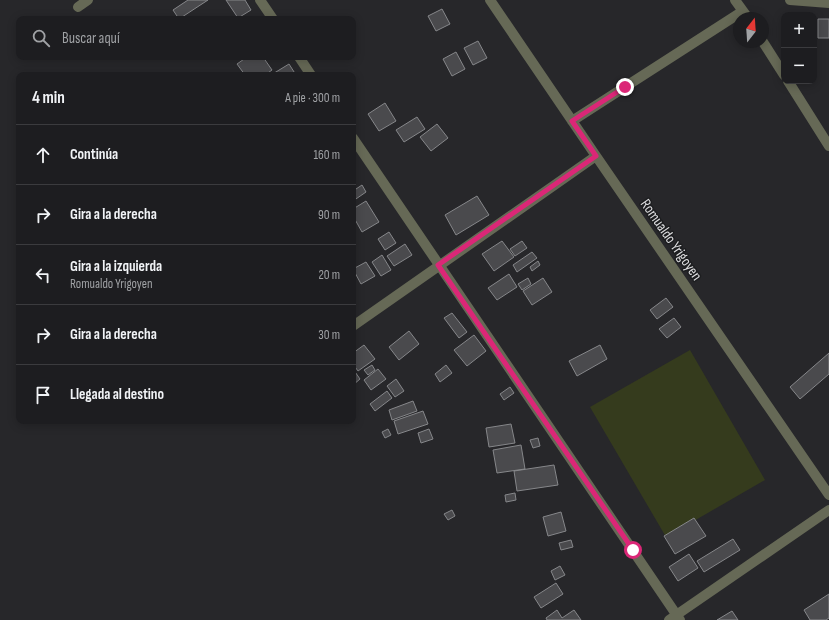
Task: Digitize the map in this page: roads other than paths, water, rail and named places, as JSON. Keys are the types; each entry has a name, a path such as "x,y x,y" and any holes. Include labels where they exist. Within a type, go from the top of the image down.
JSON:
{"street":[{"path":"78,7 88,0"},
{"path":"260,0 271,16"},
{"name":"Romualdo Yrigoyen","path":"490,0 829,495"},
{"path":"735,0 744,12"},
{"path":"790,0 829,3"},
{"path":"572,121 733,22"},
{"path":"767,48 781,70"},
{"path":"301,60 309,72"},
{"path":"790,84 829,146"},
{"path":"356,142 675,618 829,510"},
{"path":"356,324 438,265 596,156"}]}
